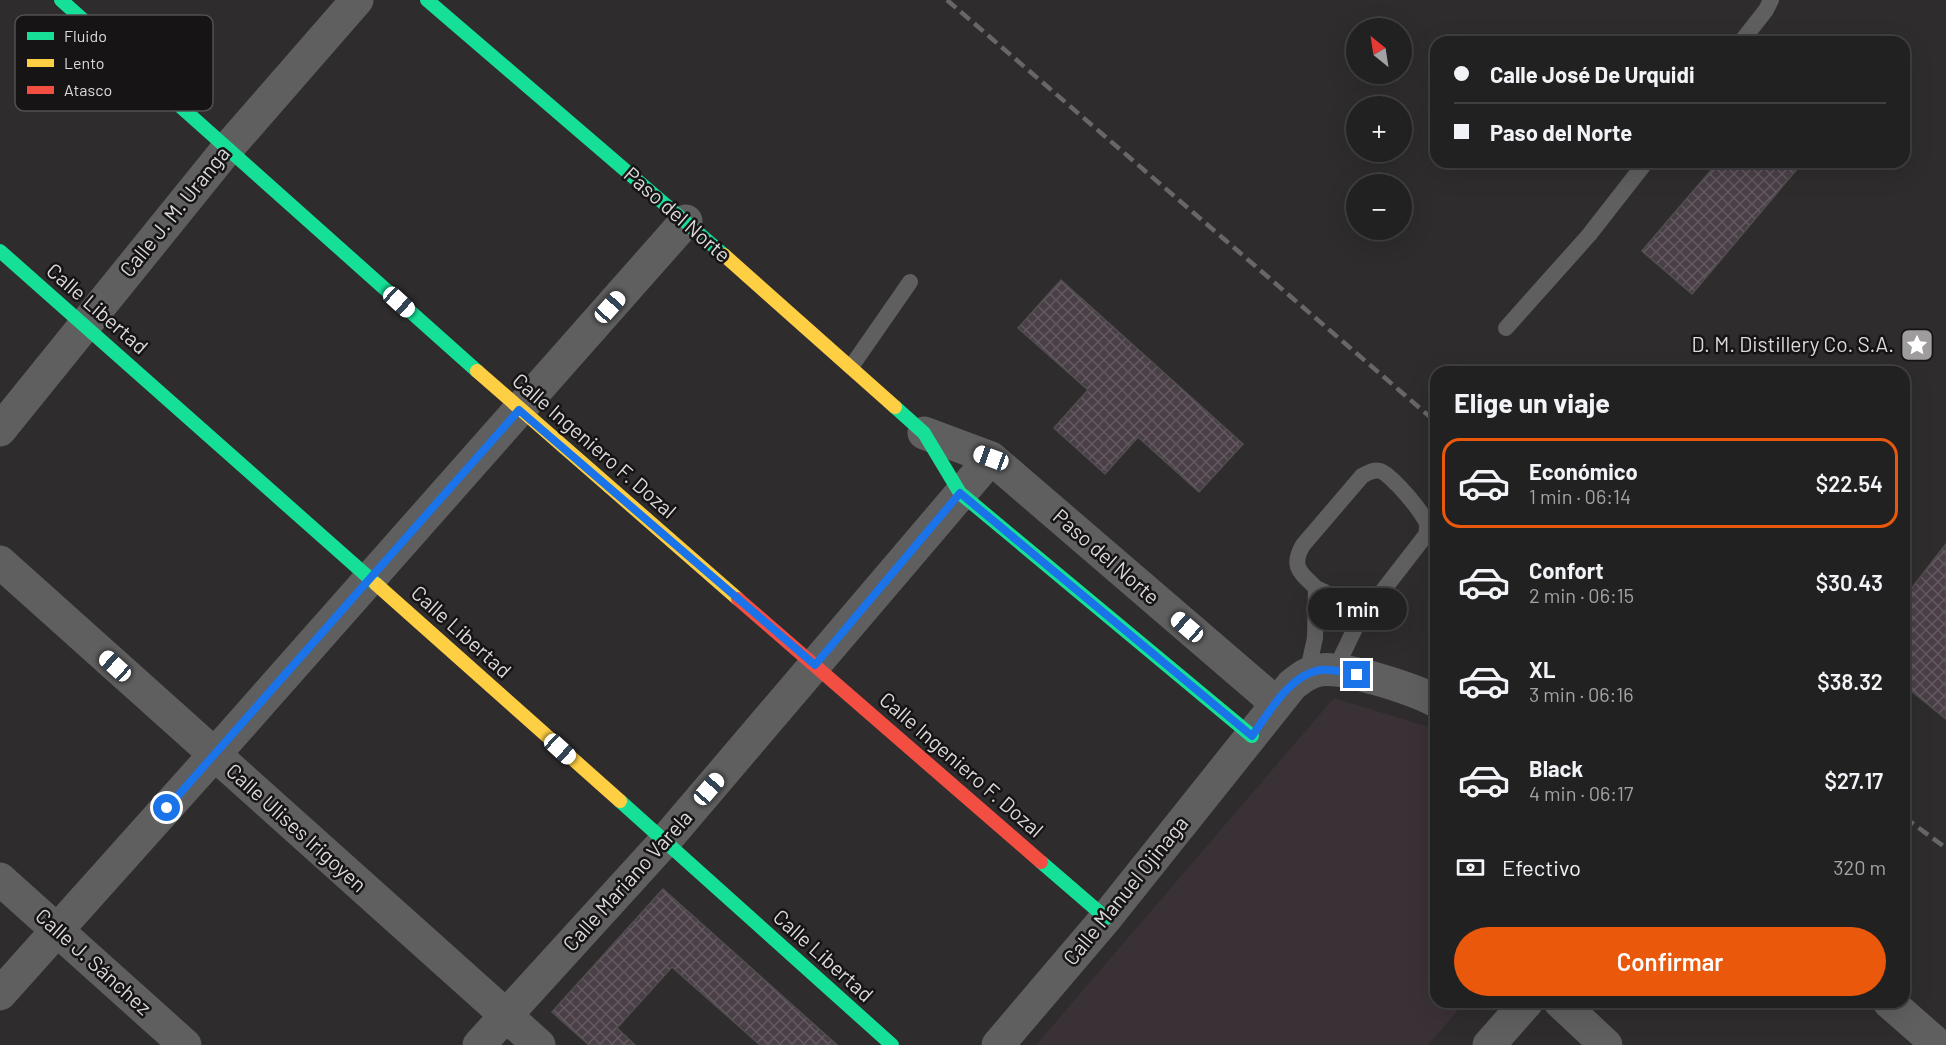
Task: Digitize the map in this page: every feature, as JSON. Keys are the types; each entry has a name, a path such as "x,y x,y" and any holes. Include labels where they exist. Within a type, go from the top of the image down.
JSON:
{"street":[{"name":"Calle Ingeniero F. Dozal","path":"61,0 78,15"},
{"name":"Calle J. M. Uranga","path":"0,430 226,149 357,0"},
{"name":"Paso del Norte","path":"427,0 686,221 924,433 960,493 1252,736"},
{"name":"Calle Ingeniero F. Dozal","path":"184,111 519,410 1106,918"},
{"path":"0,994 686,221"},
{"name":"Calle Libertad","path":"0,251 892,1045"},
{"name":"Paso del Norte","path":"924,433 991,458 1276,703"},
{"name":"Calle Mariano Varela","path":"479,1045 664,842 991,458"},
{"name":"Calle Ulises Irigoyen","path":"0,562 539,1045"},
{"path":"1252,736 1292,685 1321,672 1379,680 1430,698"},
{"name":"Calle Manuel Ojinaga","path":"998,1045 1106,918 1252,736"},
{"name":"Calle J. Sánchez","path":"0,879 185,1045"},
{"path":"1489,1045 1522,1008"},
{"path":"1566,1008 1606,1045"},
{"path":"1896,1008 1938,1045"}],"lane":[{"path":"1746,36 1771,0"},
{"path":"1506,328 1589,235 1641,168"},
{"path":"851,367 910,282"},
{"path":"1321,672 1426,535 1427,525 1422,515 1387,473 1378,470 1362,476 1303,545 1297,561 1299,571 1316,588 1366,612"},
{"path":"1316,588 1315,638 1321,672"}],"shaded area":[{"path":"1334,698 1430,727 1430,1008 1460,1008 1428,1045 1036,1045"}],"building":[{"path":"1713,168 1797,169 1692,294 1642,251"},
{"path":"1061,280 1243,444 1199,492 1138,437 1105,474 1054,428 1088,390 1018,328"},
{"path":"1946,544 1946,719 1910,690 1910,590"},
{"path":"663,889 837,1045 760,1045 672,967 617,1028 635,1045 589,1045 552,1012"}],"railway":[{"path":"947,0 1430,417"},
{"path":"1910,821 1946,848"}],"traffic: fast":[{"path":"61,0 78,15"},
{"path":"427,0 724,255"},
{"path":"185,111 477,371"},
{"path":"0,251 376,584"},
{"path":"895,407 924,433 960,493 1252,736"},
{"path":"620,801 892,1045"},
{"path":"1041,862 1106,918"}],"traffic: slow":[{"path":"724,255 895,407"},
{"path":"477,371 738,599"},
{"path":"376,584 620,801"}],"traffic: jam":[{"path":"738,599 1041,862"}],"place":[{"name":"D. M. Distillery Co. S.A.","path":"1917,345"}],"route":[{"path":"167,808 519,410 815,665 960,493 1252,736 1276,703 1292,685 1307,674 1322,670 1335,670 1357,675"}]}
